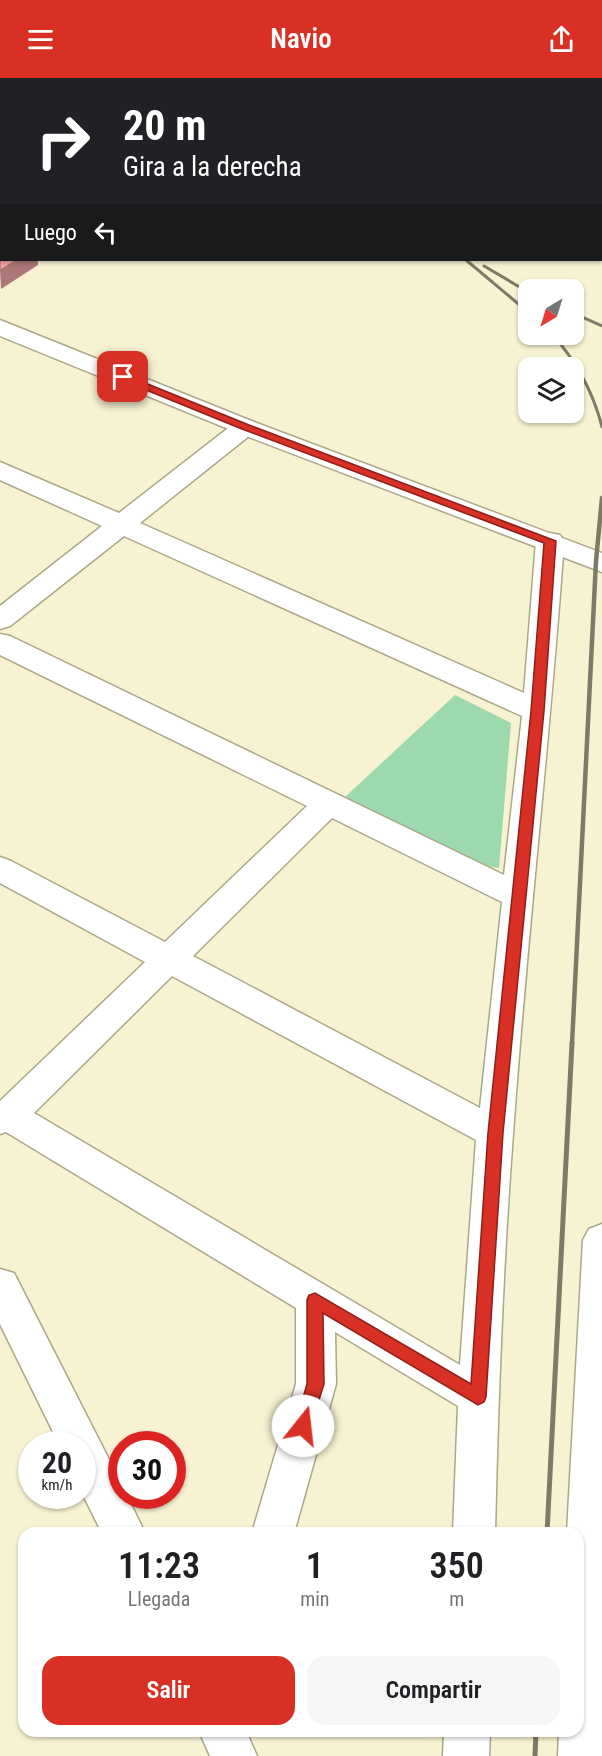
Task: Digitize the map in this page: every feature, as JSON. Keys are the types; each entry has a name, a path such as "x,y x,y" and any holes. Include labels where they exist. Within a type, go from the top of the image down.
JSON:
{"street":[{"path":"0,327 245,427 550,541 602,563"},
{"path":"0,620 245,427"},
{"path":"0,470 537,711"},
{"path":"474,1527 478,1397 495,1133 537,711 550,541"},
{"path":"0,643 519,896"},
{"path":"329,803 4,1118 478,1397"},
{"path":"0,869 495,1133"},
{"path":"584,1663 590,1476 602,1240"},
{"path":"0,1285 73,1431"},
{"path":"275,1527 315,1384 315,1300"},
{"path":"96,1478 121,1527"},
{"path":"225,1737 234,1756"},
{"path":"466,1756 467,1737"},
{"path":"581,1756 582,1737"}],"green space":[{"path":"455,695 511,723 499,868 473,864 345,797"}],"building":[{"path":"0,261 15,261 0,270"}],"railway":[{"path":"467,261 518,304"},
{"path":"484,266 518,286"},
{"path":"584,318 602,326"},
{"path":"561,345 583,378 594,401 602,427"},
{"path":"572,1044 596,561 602,498"},
{"path":"547,1527 572,1043"},
{"path":"535,1756 536,1737"}],"route":[{"path":"123,377 245,427 550,541 537,711 495,1133 478,1397 315,1300 315,1384 303,1426"}]}
